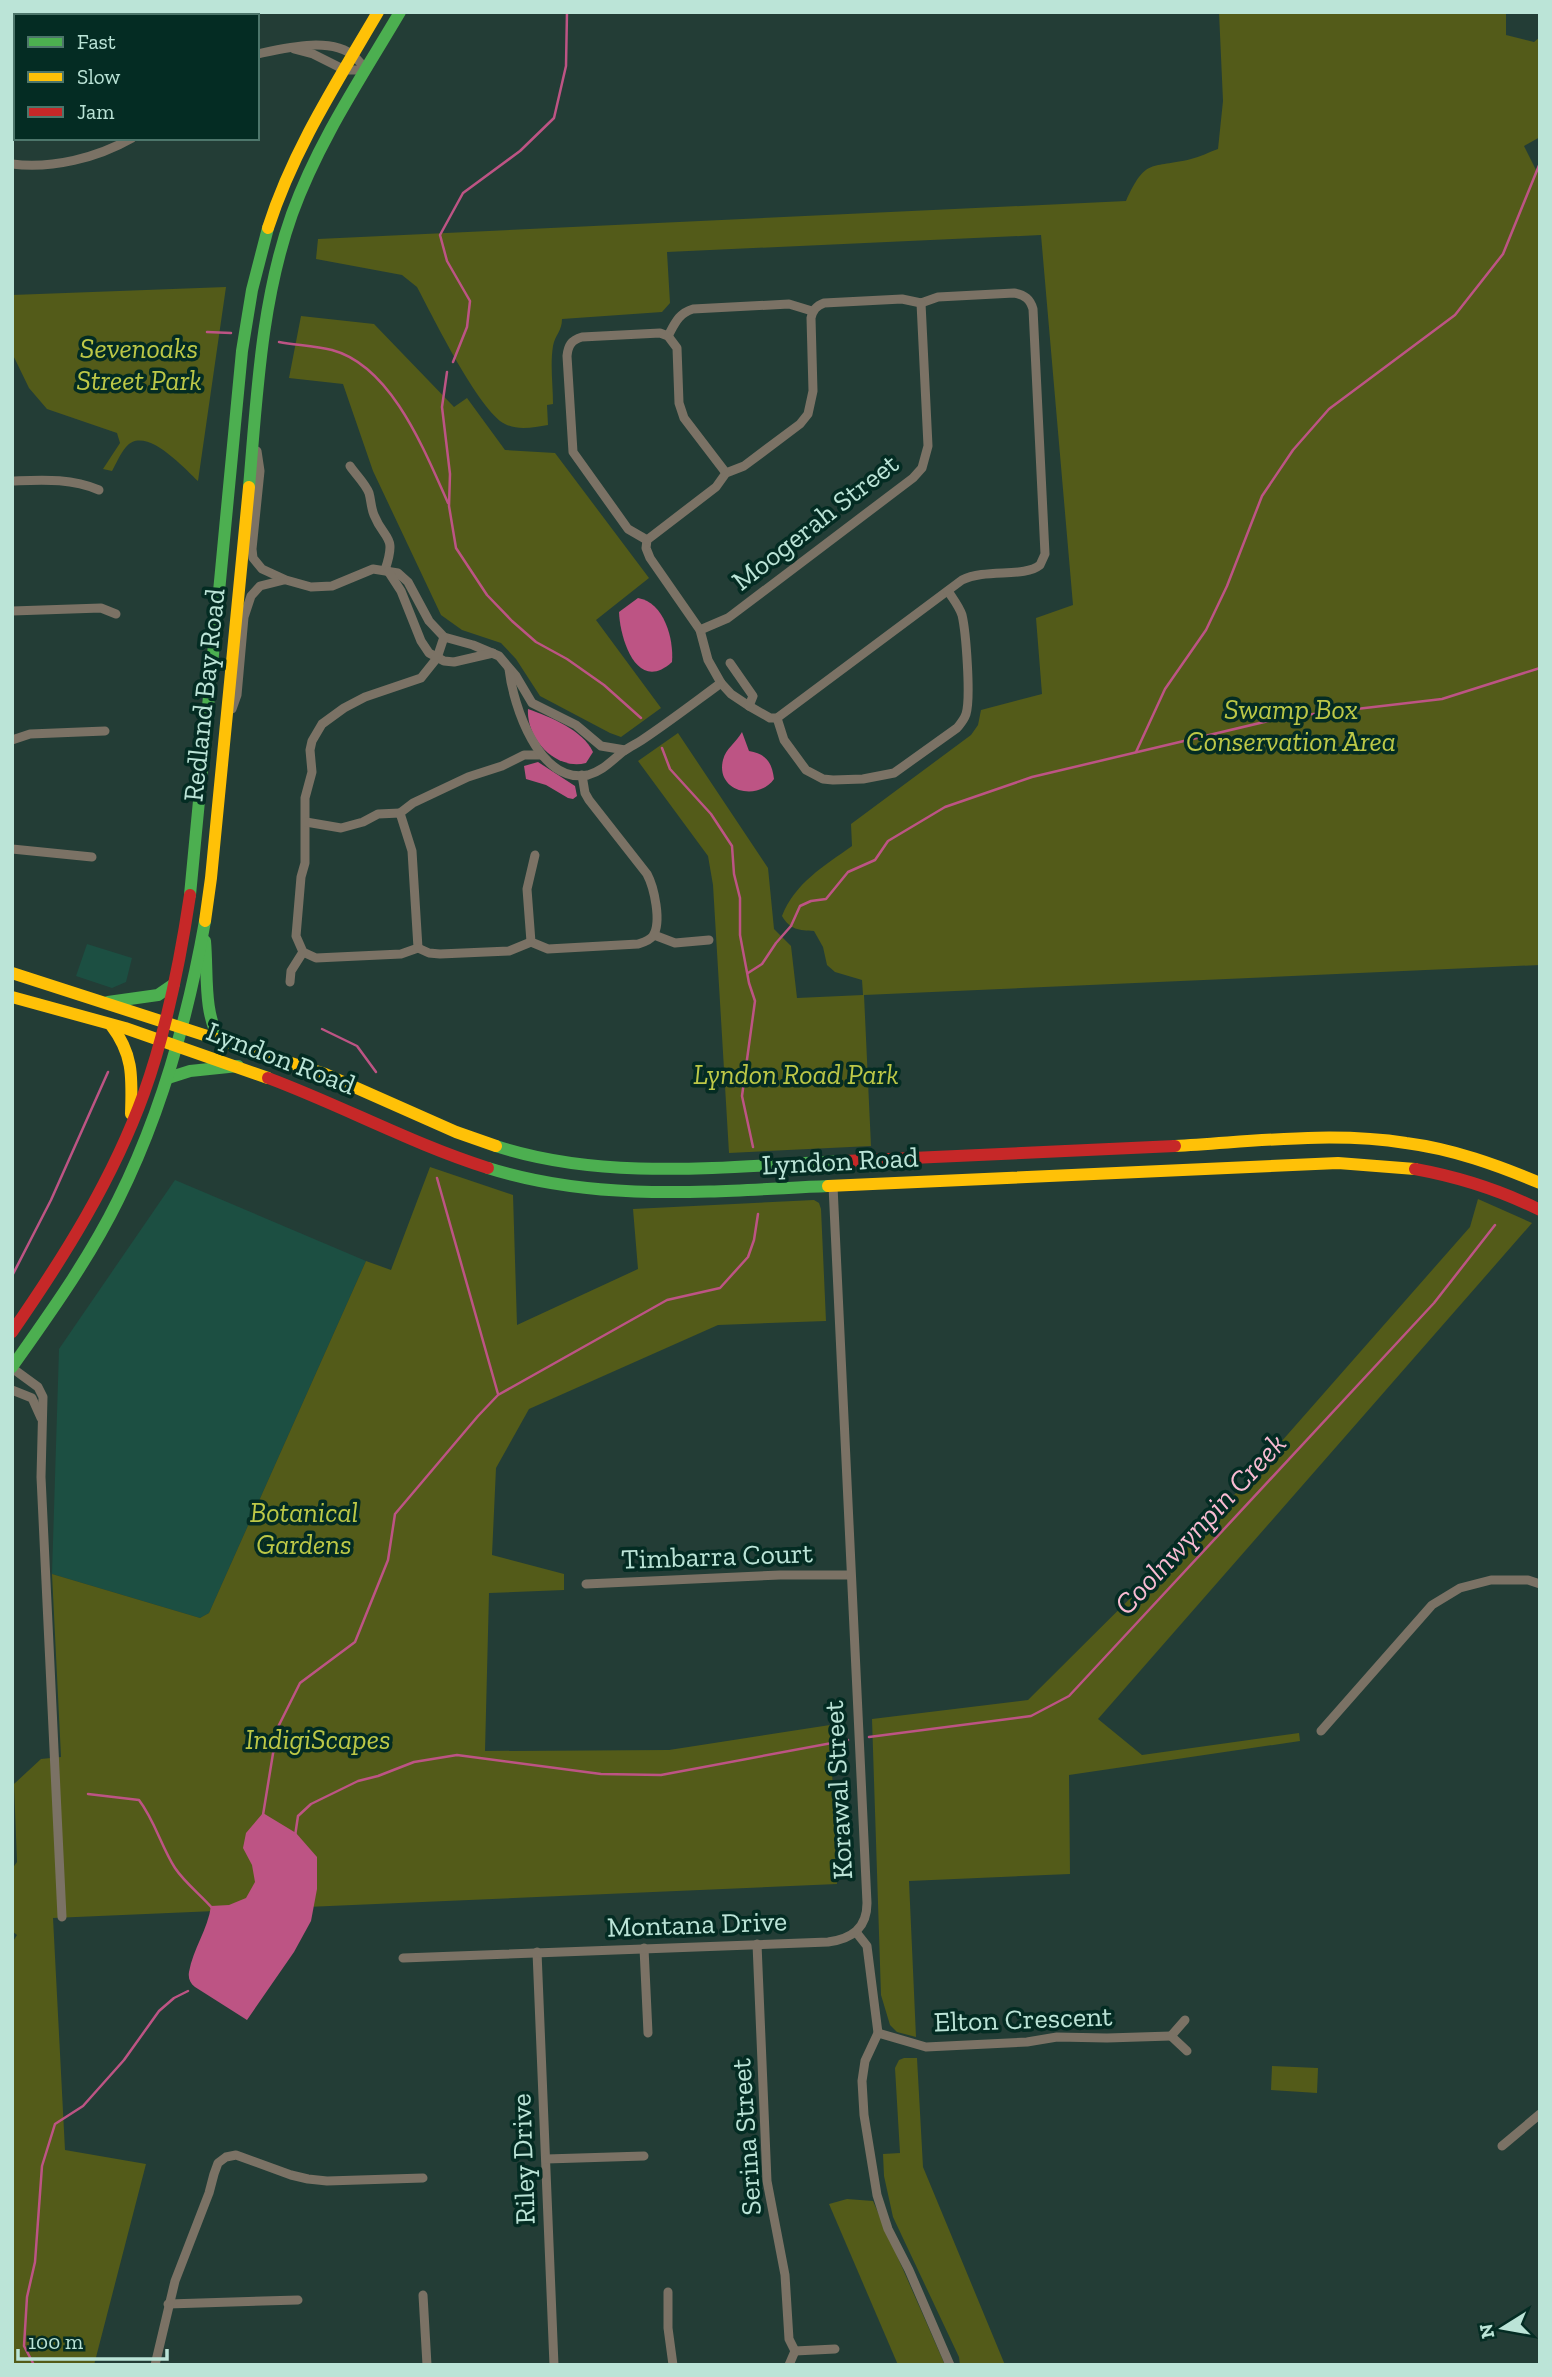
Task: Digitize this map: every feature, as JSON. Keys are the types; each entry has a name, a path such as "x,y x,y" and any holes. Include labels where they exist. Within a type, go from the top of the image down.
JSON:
{"main road":[{"name":"Redland Bay Road","path":"12,1332 95,1200 146,1087 161,1041 187,924 195,860 234,435 249,304 263,244 281,188 379,12"},
{"name":"Redland Bay Road","path":"12,1368 96,1241 130,1177 168,1078 204,933 264,327 277,262 293,210 316,159 400,12"},
{"path":"204,933 210,1020 220,1041"},
{"name":"Lyndon Road","path":"12,973 312,1069 474,1139 524,1154 572,1163 641,1169 1382,1139 1464,1154 1497,1164 1540,1183"},
{"path":"108,1002 158,995 174,984"},
{"name":"Lyndon Road","path":"12,997 111,1025 237,1066 337,1104 437,1151 477,1166 529,1180 585,1189 647,1194 1324,1163 1373,1164 1460,1178 1514,1197 1540,1210"},
{"path":"111,1025 123,1038 130,1060 131,1122"},
{"path":"168,1078 190,1070 237,1066"},
{"path":"831,1161 833,1186"}],"street":[{"path":"259,54 308,45 328,46 354,55 366,70"},
{"path":"289,48 313,54 345,70 366,70"},
{"path":"12,164 56,163 89,157 127,140"},
{"path":"1024,294 1033,309 1044,560 1033,569 971,576 777,718 771,718 749,706 721,683 708,660 700,630 650,558 646,548 647,540 716,487 726,473 744,466 800,424 808,414 813,391 810,328 812,311 824,303 902,299 921,303 938,297 1024,294"},
{"path":"668,336 677,319 684,312 693,309 789,303 812,311"},
{"name":"Moogerah Street","path":"700,630 728,618 913,478 922,468 928,446 921,303"},
{"path":"647,540 628,528 573,452 567,356 568,347 574,340 582,337 660,333 668,336 677,348 679,403 684,418 726,473"},
{"path":"254,434 260,471 252,549 253,558 262,569 286,580 321,588 343,583 373,569 398,573 404,577 429,621 444,637 494,653 502,658 516,676 532,703 576,725 601,746 625,750"},
{"path":"349,467 363,483 369,494 373,513 390,542 387,571 401,591 429,653 454,662 494,653"},
{"path":"12,481 62,480 82,483 99,490"},
{"path":"224,734 237,695 247,606 260,586 286,580"},
{"path":"777,718 784,740 806,770 823,779 833,780 894,773 957,728 967,712 968,695 963,620 948,591"},
{"path":"12,611 101,608 116,614"},
{"path":"444,637 437,658 421,677 365,697 344,708 322,724 315,734 310,750 313,772 305,798 305,863 296,927 298,944 303,952 316,958 401,954 418,948 440,954 509,951 530,942 548,949 638,944 648,941 654,935 656,926 652,884 589,800 583,775"},
{"path":"730,663 753,696 749,706"},
{"path":"509,669 530,740 541,755 566,773 583,775 606,766 721,683"},
{"path":"12,740 30,734 105,731"},
{"path":"524,755 530,740"},
{"path":"601,746 606,766"},
{"path":"306,822 341,828 363,822 377,814 400,813 413,803 468,777 502,766 524,755 541,755"},
{"path":"400,813 412,851 418,948"},
{"path":"12,849 92,857"},
{"path":"530,942 527,889 535,855"},
{"path":"654,935 675,943 709,940"},
{"path":"290,982 291,971 303,952"},
{"name":"Korawal Street","path":"833,1186 867,1910 865,1920 856,1932"},
{"path":"12,1368 38,1387 43,1397 41,1491 62,1917"},
{"path":"12,1390 32,1398 41,1420"},
{"name":"Timbarra Court","path":"586,1584 769,1575 850,1575"},
{"path":"1321,1731 1432,1605 1460,1588 1491,1580 1528,1580 1540,1584"},
{"path":"856,1932 867,1946 878,2033 865,2061 862,2081 864,2115 877,2195 888,2228 950,2365"},
{"name":"Montana Drive","path":"403,1958 828,1942 844,1939 856,1932"},
{"name":"Serina Street","path":"757,1944 767,2181 785,2275 789,2339 794,2351"},
{"path":"644,1948 648,2033"},
{"name":"Riley Drive","path":"537,1952 554,2365"},
{"path":"1185,2020 1171,2036 1187,2051"},
{"name":"Elton Crescent","path":"878,2033 926,2047 1027,2042 1058,2037 1171,2036"},
{"path":"1502,2146 1540,2114"},
{"path":"155,2365 168,2304 218,2163 226,2157 236,2155 308,2179 327,2181 424,2178"},
{"path":"546,2159 644,2156"},
{"path":"668,2292 668,2328 673,2365"},
{"path":"423,2294 427,2365"},
{"path":"168,2304 298,2300"},
{"path":"789,2365 794,2351 835,2349"}],"shaded area":[{"path":"638,598 655,606 666,623 672,662 660,670 649,671 640,667 633,659 623,636 619,612"},
{"path":"528,709 556,720 582,737 593,752 586,763 564,762 545,750 532,731"},
{"path":"742,732 749,751 760,754 767,760 774,779 767,786 749,792 731,786 722,771 724,756"},
{"path":"538,762 575,786 577,796 568,798 546,785 526,779 524,766"},
{"path":"87,944 132,958 126,982 112,988 76,976"},
{"path":"175,1180 366,1261 209,1613 200,1618 52,1574 59,1349"},
{"path":"263,1813 296,1833 317,1857 317,1889 311,1921 294,1952 247,2020 195,1987 189,1974 211,1906 229,1905 246,1898 255,1882 252,1865 243,1848 246,1833"}],"green space":[{"name":"Swamp Box Conservation Area","path":"1219,12 1506,12 1506,35 1534,42 1540,37 1540,137 1524,146 1536,170 1540,169 1540,965 864,995 871,1146 729,1153 713,885 708,856 638,761 678,733 768,868 774,929 791,946 797,998 863,995 862,980 835,972 827,965 823,947 814,931 795,928 785,921 782,916 788,904 811,876 852,846 851,824 971,735 978,725 981,710 1042,694 1036,618 1073,605 1041,235 667,252 670,303 662,312 562,319 553,346 553,404 547,405 548,425 521,428 505,424 494,416 457,362 417,287 402,275 316,259 318,239 1126,201 1139,177 1151,167 1194,158 1218,149 1223,101"},
{"name":"Sevenoaks Street Park","path":"226,287 198,481 164,450 143,441 134,441 126,447 112,471 103,469 120,443 117,433 47,409 29,388 12,353 12,295"},
{"path":"301,316 374,324 454,407 467,398 505,450 555,453 649,578 596,620 661,708 621,737 610,733 540,696 516,659 501,643 462,630 441,615 373,471 343,384 289,378"},
{"name":"IndigiScapes","path":"430,1167 513,1195 517,1325 638,1269 633,1209 814,1200 819,1203 826,1321 718,1325 529,1409 496,1468 492,1555 564,1574 564,1590 489,1593 485,1751 669,1750 830,1725 837,1884 53,1918 65,2150 146,2164 94,2365 12,2365 12,1943 17,1935 12,1931 12,1869 17,1862 14,1784 41,1759 61,1757 52,1574 200,1618 209,1613 366,1261 391,1270"},
{"path":"1478,1199 1532,1223 1098,1719 1142,1755 1299,1733 1300,1741 1069,1775 1070,1874 909,1881 916,2037 897,2032 890,2025 881,1995 872,1719 1028,1700 1237,1492 1470,1227"},
{"path":"917,2058 923,2167 1005,2365 960,2365 959,2357 893,2217 884,2176 883,2154 900,2153 895,2068 899,2060"},
{"path":"1272,2066 1318,2068 1317,2093 1271,2090"},
{"path":"847,2199 873,2201 945,2365 898,2365 829,2204"}],"waterway":[{"name":"Coolnwynpin Creek","path":"453,362 467,327 470,301 447,261 440,235 463,193 520,151 554,118 566,66 567,12"},
{"path":"1136,752 1165,689 1206,630 1227,586 1262,496 1293,450 1329,409 1455,315 1503,254 1540,163"},
{"path":"207,332 231,333"},
{"path":"279,342 332,350 353,359 372,373 404,413 448,503"},
{"name":"Coolnwynpin Creek","path":"447,372 442,407 450,474 449,506 456,548 487,595 512,621 536,642 567,659 604,685 641,718"},
{"name":"Coolnwynpin Creek","path":"1288,717 1442,699 1540,668"},
{"name":"Coolnwynpin Creek","path":"748,973 762,964 791,926 800,906 826,899 848,872 875,860 888,841 945,807 1032,777 1281,718"},
{"name":"Coolnwynpin Creek","path":"662,748 670,769 711,814 732,846 734,874 740,898 740,935 755,1001 742,1096 753,1147"},
{"path":"322,1029 357,1046 376,1072"},
{"path":"12,1276 51,1200 108,1072"},
{"path":"437,1178 498,1394"},
{"name":"Coolnwynpin Creek","path":"263,1815 277,1729 300,1683 355,1642 388,1560 395,1514 498,1395 667,1300 720,1288 748,1257 758,1214"},
{"name":"Coolnwynpin Creek","path":"869,1737 1031,1716 1069,1696 1434,1303 1495,1225"},
{"name":"Coolnwynpin Creek","path":"295,1836 298,1816 311,1804 358,1781 414,1762 457,1755 601,1774 661,1775 848,1740"},
{"path":"88,1794 139,1800 175,1868 213,1909"},
{"name":"Coolnwynpin Creek","path":"34,2365 24,2346 27,2297 35,2262 42,2166 55,2124 83,2106 124,2060 159,2011 174,1998 188,1991"}],"traffic: fast":[{"path":"249,487 267,314 273,280 292,214 327,136 400,12"},
{"path":"190,895 242,351 252,290 268,228"},
{"path":"12,1367 82,1265 134,1167 172,1064 205,921"},
{"path":"205,941 207,992 211,1017 220,1041"},
{"path":"108,1002 158,995 174,984"},
{"path":"168,1078 190,1071 238,1066"},
{"path":"496,1146 538,1157 625,1168 713,1168 845,1161"},
{"path":"488,1168 530,1179 614,1190 700,1192 828,1186"}],"traffic: slow":[{"path":"268,228 303,144 378,12"},
{"path":"205,921 249,487"},
{"path":"12,973 325,1074 456,1132 496,1146"},
{"path":"12,997 125,1028 268,1078"},
{"path":"111,1025 128,1057 131,1114"},
{"path":"1175,1146 1291,1138 1378,1140 1458,1154 1540,1183"},
{"path":"828,1186 1338,1163 1415,1169"}],"traffic: jam":[{"path":"12,1332 86,1217 132,1125 166,1020 190,895"},
{"path":"268,1078 432,1148 488,1168"},
{"path":"845,1161 1175,1146"},
{"path":"1415,1169 1479,1185 1540,1210"}],"park label":[{"name":"Lyndon Road Park","path":"796,1074"},
{"name":"Botanical Gardens","path":"304,1528"}]}
